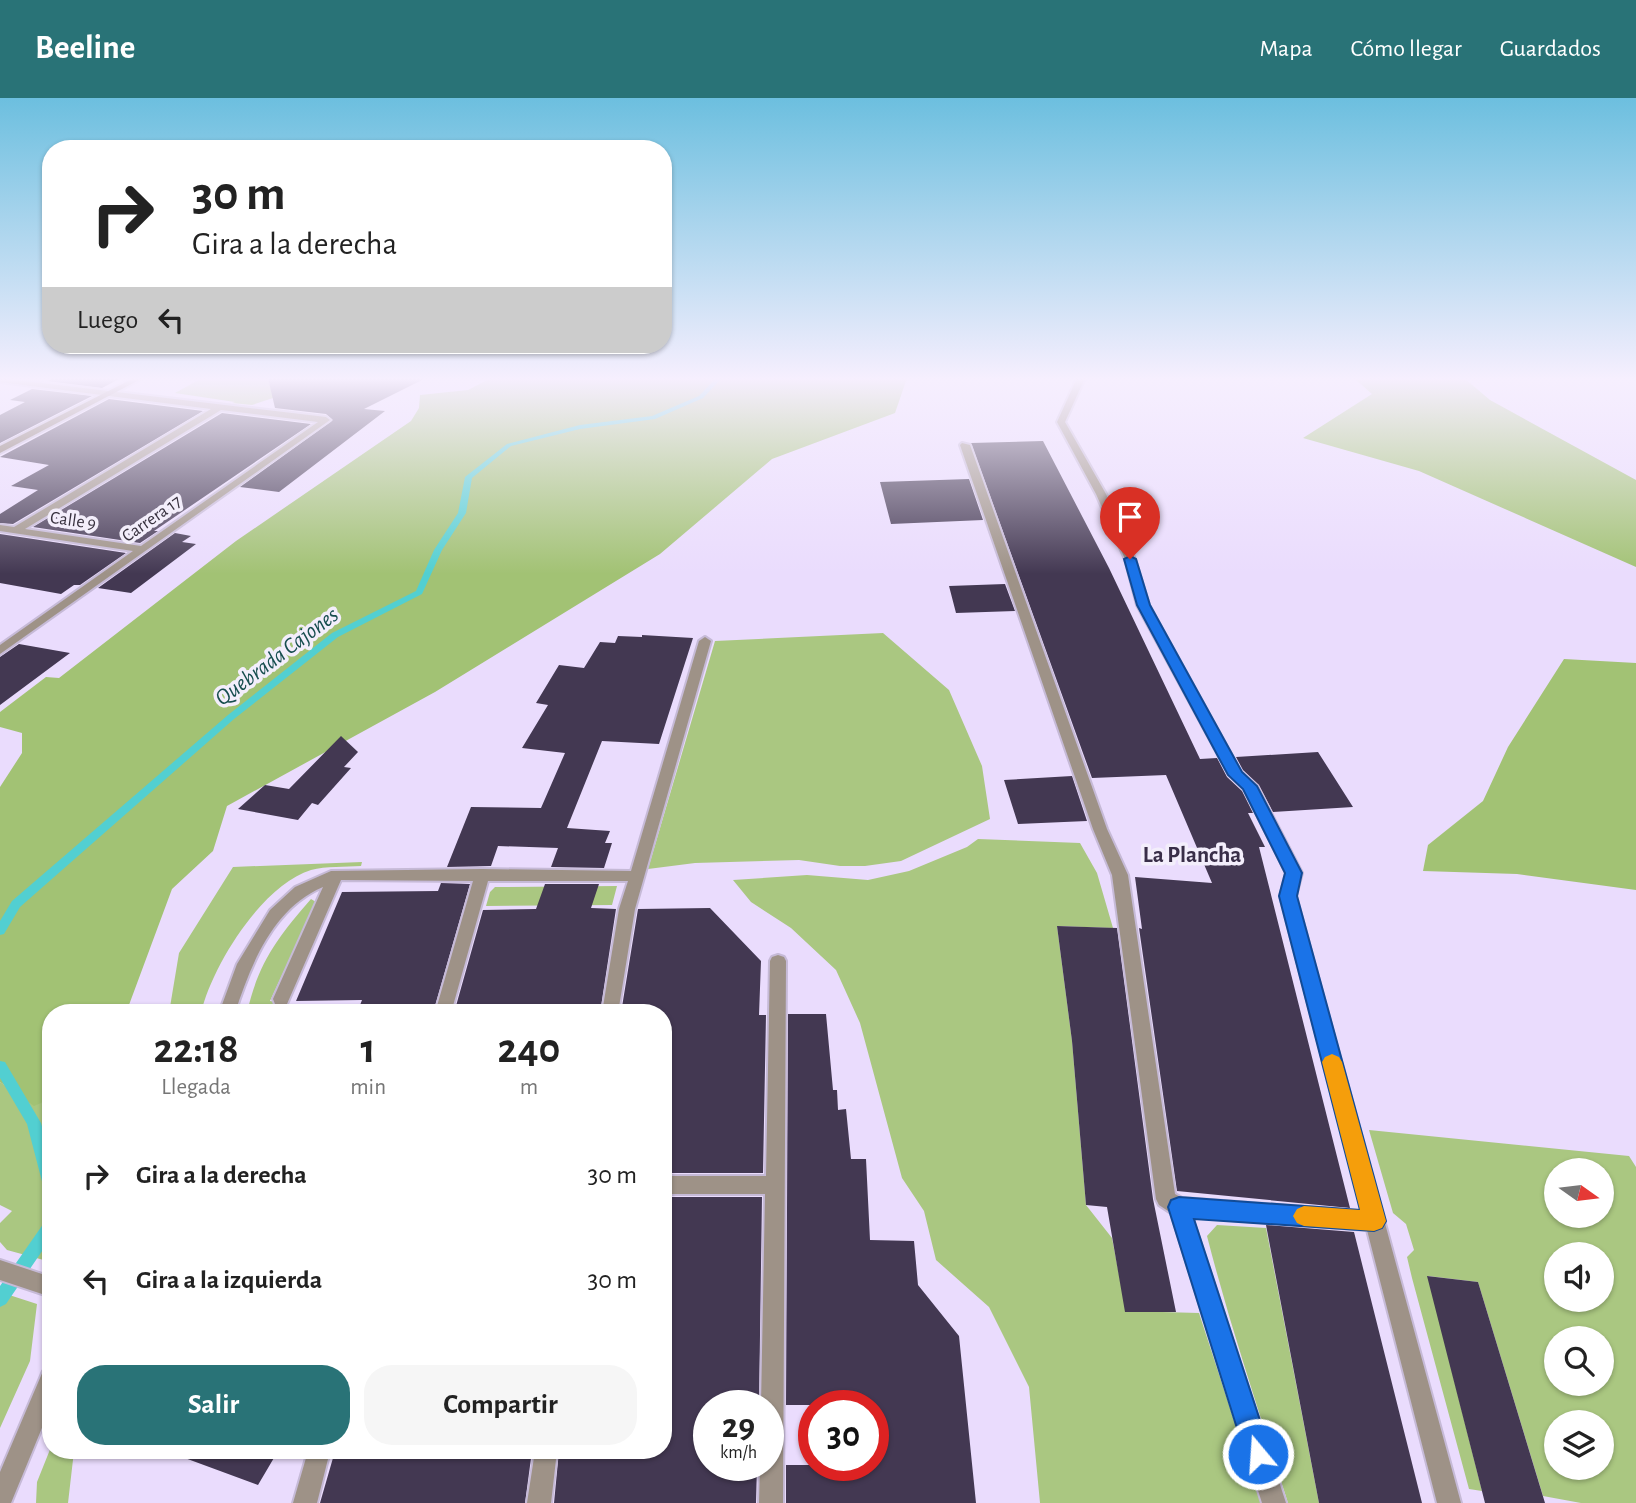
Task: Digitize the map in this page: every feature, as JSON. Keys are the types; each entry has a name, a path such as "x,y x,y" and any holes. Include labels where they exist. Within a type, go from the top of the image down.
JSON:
{"street":[{"path":"16,530 159,444"},
{"name":"Carrera 17","path":"0,650 291,444"},
{"path":"1072,444 1101,494 1130,559 1143,605 1236,775 1250,786 1294,873 1288,896 1449,1503"},
{"path":"965,445 1100,830 1120,875 1166,1199 1179,1207 1374,1221"},
{"name":"Calle 9","path":"0,528 141,549"},
{"path":"611,1004 635,876 705,641"},
{"path":"446,1004 482,874"},
{"path":"229,1004 234,986 250,953 271,922 298,892 336,876 635,876"},
{"path":"281,999 336,876"},
{"path":"771,1503 773,1185 778,961"},
{"path":"672,1185 773,1185"},
{"path":"1179,1207 1274,1503"},
{"path":"0,1270 42,1284"},
{"path":"0,1500 42,1400"},
{"path":"305,1503 318,1459"},
{"path":"539,1503 545,1459"}],"green space":[{"path":"378,444 813,444 772,459 660,554 435,692 227,806 213,851 172,889 129,1004 42,1004 42,1103 34,1106 0,1082 0,787 22,753 22,733 0,727 0,712 46,677 59,678 236,541"},
{"path":"1323,444 1570,444 1636,480 1636,567 1419,471"},
{"path":"883,633 949,690 982,766 990,819 901,861 865,866 840,866 799,860 695,863 648,869 715,641"},
{"path":"1564,659 1636,663 1636,890 1517,874 1423,871 1428,845 1483,801 1508,747"},
{"path":"978,839 1080,843 1097,873 1113,928 1057,926 1072,1041 1086,1205 1112,1238 1126,1311 1199,1313 1261,1503 1040,1503 1029,1387 989,1307 936,1260 924,1211 902,1178 860,1023 836,970 791,928 751,902 733,880 807,875 868,880 909,871 967,847"},
{"path":"362,862 361,866 311,870 275,892 258,909 228,951 204,1004 170,1004 179,953 233,867"},
{"path":"617,886 612,905 486,906 490,892 495,887"},
{"path":"311,899 316,902 270,1001 279,1004 250,1004 263,965"},
{"path":"0,1082 34,1105 42,1102 42,1260 7,1250 0,1242 0,1223 12,1211 0,1205"},
{"path":"1369,1130 1629,1156 1636,1167 1636,1503 1581,1503 1543,1496 1478,1282 1428,1276 1482,1491 1469,1489 1407,1257 1414,1250 1406,1224 1393,1213"},
{"path":"1217,1225 1266,1228 1319,1503 1288,1503 1235,1337 1207,1236"},
{"path":"0,1292 37,1304 30,1361 0,1428"},
{"path":"46,1459 73,1459 68,1503 36,1503 37,1482"}],"building":[{"path":"25,444 148,444 13,524 0,523 0,514 38,490 11,486 49,465 0,457"},
{"path":"171,444 282,444 140,543 33,527"},
{"path":"300,444 342,444 279,492 240,487"},
{"path":"971,444 1044,444 1109,568 1200,759 1217,758 1227,777 1242,791 1253,813 1248,813 1265,847 1259,847 1350,1208 1177,1191 1139,928 1142,929 1135,877 1212,883 1166,775 1092,778"},
{"path":"969,479 983,520 891,524 880,482"},
{"path":"175,533 191,536 182,542 196,544 131,593 98,588"},
{"path":"0,534 126,553 80,585 74,585 61,594 0,583"},
{"path":"1005,584 1015,611 956,613 949,586"},
{"path":"618,636 693,638 659,744 602,741 567,828 610,831 605,843 612,843 604,868 551,867 558,848 498,846 491,866 447,867 471,807 541,808 565,753 522,748 548,705 536,703 559,665 584,668 600,642 615,643"},
{"path":"19,644 70,653 0,705 0,657"},
{"path":"341,736 358,752 344,767 351,768 318,805 312,803 298,820 238,809 265,785 289,789"},
{"path":"1318,752 1353,807 1273,812 1259,785 1243,770 1236,757"},
{"path":"1072,776 1087,821 1018,824 1004,780"},
{"path":"441,883 470,884 436,1004 360,1004 362,1000 296,1001 342,892 438,891"},
{"path":"545,884 599,884 591,908 616,909 601,1004 457,1004 483,910 536,909"},
{"path":"710,908 761,961 759,1015 766,1015 763,1173 672,1173 672,1004 622,1004 638,909"},
{"path":"1057,926 1117,928 1153,1199 1176,1312 1125,1312 1107,1207 1086,1205 1072,1041"},
{"path":"788,1014 826,1014 833,1090 837,1090 838,1110 846,1109 851,1159 866,1159 870,1240 914,1241 918,1285 959,1336 976,1503 786,1503 786,1465 798,1465 798,1481 889,1481 889,1390 798,1390 798,1405 786,1405"},
{"path":"672,1197 762,1197 759,1390 693,1390 693,1481 757,1481 756,1503 554,1503 558,1459 672,1459"},
{"path":"1266,1225 1354,1232 1422,1503 1319,1503"},
{"path":"1427,1276 1478,1282 1545,1503 1485,1503"},
{"path":"188,1459 273,1459 258,1485"},
{"path":"333,1459 531,1459 525,1503 320,1503"}],"waterway":[{"name":"Quebrada Cajones","path":"0,931 16,904 231,717 335,635 419,592 438,550 462,513 469,477 509,445 515,444"},
{"name":"Quebrada Cajones","path":"0,1066 34,1123 42,1154"},
{"name":"Quebrada Cajones","path":"0,1299 42,1238"}],"slow traffic":[{"path":"1304,1216 1374,1221 1332,1062"}],"district":[{"name":"La Plancha","path":"1192,855"}],"route":[{"path":"1130,559 1143,605 1236,775 1250,786 1294,873 1288,896 1374,1221 1179,1207 1258,1454"}]}
